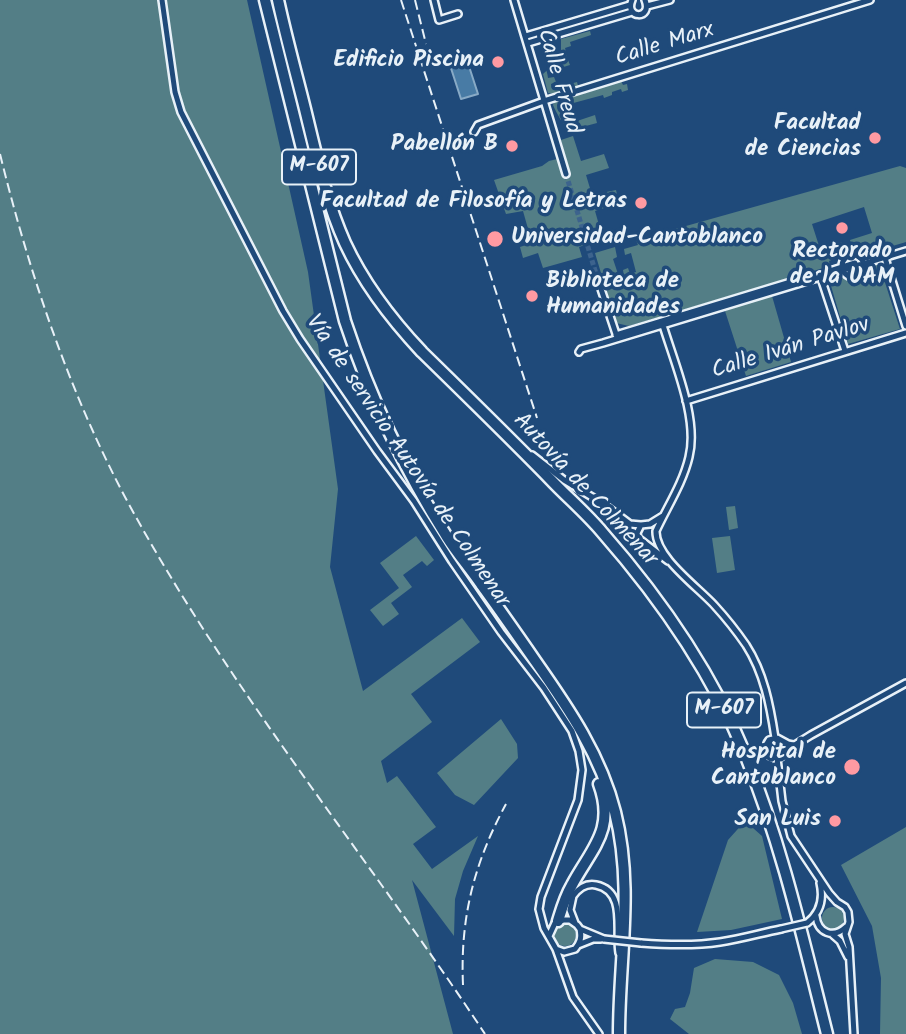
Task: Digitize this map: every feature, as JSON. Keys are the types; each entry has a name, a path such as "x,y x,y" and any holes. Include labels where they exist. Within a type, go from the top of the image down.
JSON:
{"highway":[{"name":"M-607","path":"263,0 345,321 384,423 448,539 549,681 583,734 601,770 622,851 626,901 619,1034"},
{"name":"Autovía de Colmenar","path":"278,0 330,203 345,243 368,285 394,322 422,352 601,531 648,587 715,692 744,752 786,869 827,1034"},
{"path":"283,0 287,15 288,43"},
{"path":"558,921 564,900 600,840 603,828 602,792 587,753 583,734"}],"street":[{"name":"Vía de servicio Autovía de Colmenar","path":"162,0 174,92 181,111 290,323 414,501 480,602 544,688 572,731 579,751 581,784 578,800 540,902 541,920 549,936"},
{"path":"433,0 439,20 458,14"},
{"name":"Calle Freud","path":"514,0 566,174"},
{"path":"527,40 631,6 636,14 642,14 646,11 646,3 670,0"},
{"name":"Calle Marx","path":"474,132 478,125 544,101 870,0"},
{"path":"579,352 617,337 906,250"},
{"path":"855,255 864,262 862,273 857,277 847,275 843,269 844,260 849,256 855,255"},
{"path":"885,256 906,326"},
{"path":"821,275 845,351"},
{"path":"597,277 617,337"},
{"path":"646,543 652,541 656,534 689,459 692,443 692,428 686,401 663,324"},
{"name":"Calle Iván Pavlov","path":"686,401 906,333"},
{"path":"515,443 630,524 650,524 663,516"},
{"path":"650,524 660,549 678,570"},
{"path":"641,525 637,530 640,541 678,570 716,607 746,644 764,684 775,738"},
{"path":"777,758 795,745 906,683"},
{"path":"777,758 770,756 765,748 767,742 779,738 785,743 795,745"},
{"path":"784,753 785,743"},
{"path":"777,758 780,789 791,836 817,876 848,912 849,922 846,927 832,934"},
{"path":"578,945 604,939 682,945 714,943 807,923 816,916 821,905 822,887 817,876"},
{"path":"556,949 569,952 578,945 582,935 570,906 576,892 589,885 596,885 607,890 613,898 619,918 618,946 622,966"},
{"path":"821,905 837,902"},
{"path":"816,916 818,926"},
{"path":"575,923 558,921 549,936 573,997 598,1034"},
{"path":"807,923 818,926 840,941 850,963"},
{"path":"846,927 854,1034"},
{"path":"580,929 604,939"}],"green space":[{"path":"0,0 247,0 308,272 338,489 330,567 363,691 462,618 480,642 411,694 432,722 381,761 387,783 397,776 436,827 413,844 432,869 478,836 455,899 454,936 412,880 453,1034 0,1034"},
{"path":"590,31 591,35 570,42 571,46 565,48 567,56 558,56 561,39"},
{"path":"568,60 570,65 547,72 548,78 554,77 556,82 551,84 552,89 577,82 578,86 553,94 548,93 543,74 556,62"},
{"path":"621,81 623,85 627,84 628,90 622,92 621,89 604,98 603,95 566,105 568,110 574,109 575,115 570,117 571,123 595,115 597,123 567,131 553,105 554,102"},
{"path":"573,136 581,161 604,154 609,168 586,175 592,195 616,190 619,203 595,211 603,239 579,247 582,257 543,268 538,253 523,258 520,247 532,243 523,211 506,214 494,180 557,159 563,176 570,174 561,140"},
{"path":"900,166 906,168 906,242 869,253 867,249 853,249 850,240 872,233 864,207 812,224 820,249 842,242 845,252 835,254 834,259 829,261 830,266 629,326 616,323 595,253 615,247 617,257 613,259 619,277 624,276 623,270 628,268 630,274 636,272 631,253 625,255 624,249 638,245 636,240"},
{"path":"879,264 900,329 848,344 829,279 841,276 853,284 857,283 865,278 872,266"},
{"path":"770,295 791,362 746,376 725,311"},
{"path":"735,506 738,528 729,530 726,507"},
{"path":"416,536 434,560 427,566 422,561 403,575 412,587 391,603 399,614 383,626 370,610 399,588 380,563"},
{"path":"730,536 735,570 717,573 712,538"},
{"path":"501,719 517,744 518,758 474,805 455,795 437,773"},
{"path":"745,821 762,836 782,919 731,930 697,932 728,840"},
{"path":"906,827 906,1034 880,1034 881,978 872,926 841,865"},
{"path":"833,907 843,914 844,918 837,928 833,929 823,922 822,918 829,908"},
{"path":"561,924 569,924 576,931 576,939 569,946 561,946 554,939 554,931"},
{"path":"715,959 753,962 779,975 793,1003 802,1034 689,1034 670,1019 675,1009 685,1007 694,968"}],"water":[{"path":"465,54 478,94 461,99 448,59"}],"tunnel":[{"path":"566,174 597,277"}],"railway":[{"path":"401,0 537,418"},
{"path":"415,0 426,44"},
{"path":"0,154 37,286 52,329 104,456 125,497 165,567 252,703 485,1034"},
{"path":"463,985 464,937 471,892 485,848 506,804"}],"place":[{"name":"Edificio Piscina","path":"498,62"},
{"name":"Facultad de Ciencias","path":"875,138"},
{"name":"Pabellón B","path":"512,146"},
{"name":"Facultad de Filosofía y Letras","path":"641,203"},
{"name":"Rectorado de la UAM","path":"842,228"},
{"name":"Universidad-Cantoblanco","path":"495,239"},
{"name":"Biblioteca de Humanidades","path":"532,296"},
{"name":"Hospital de Cantoblanco","path":"852,767"},
{"name":"San Luis","path":"835,821"}]}
